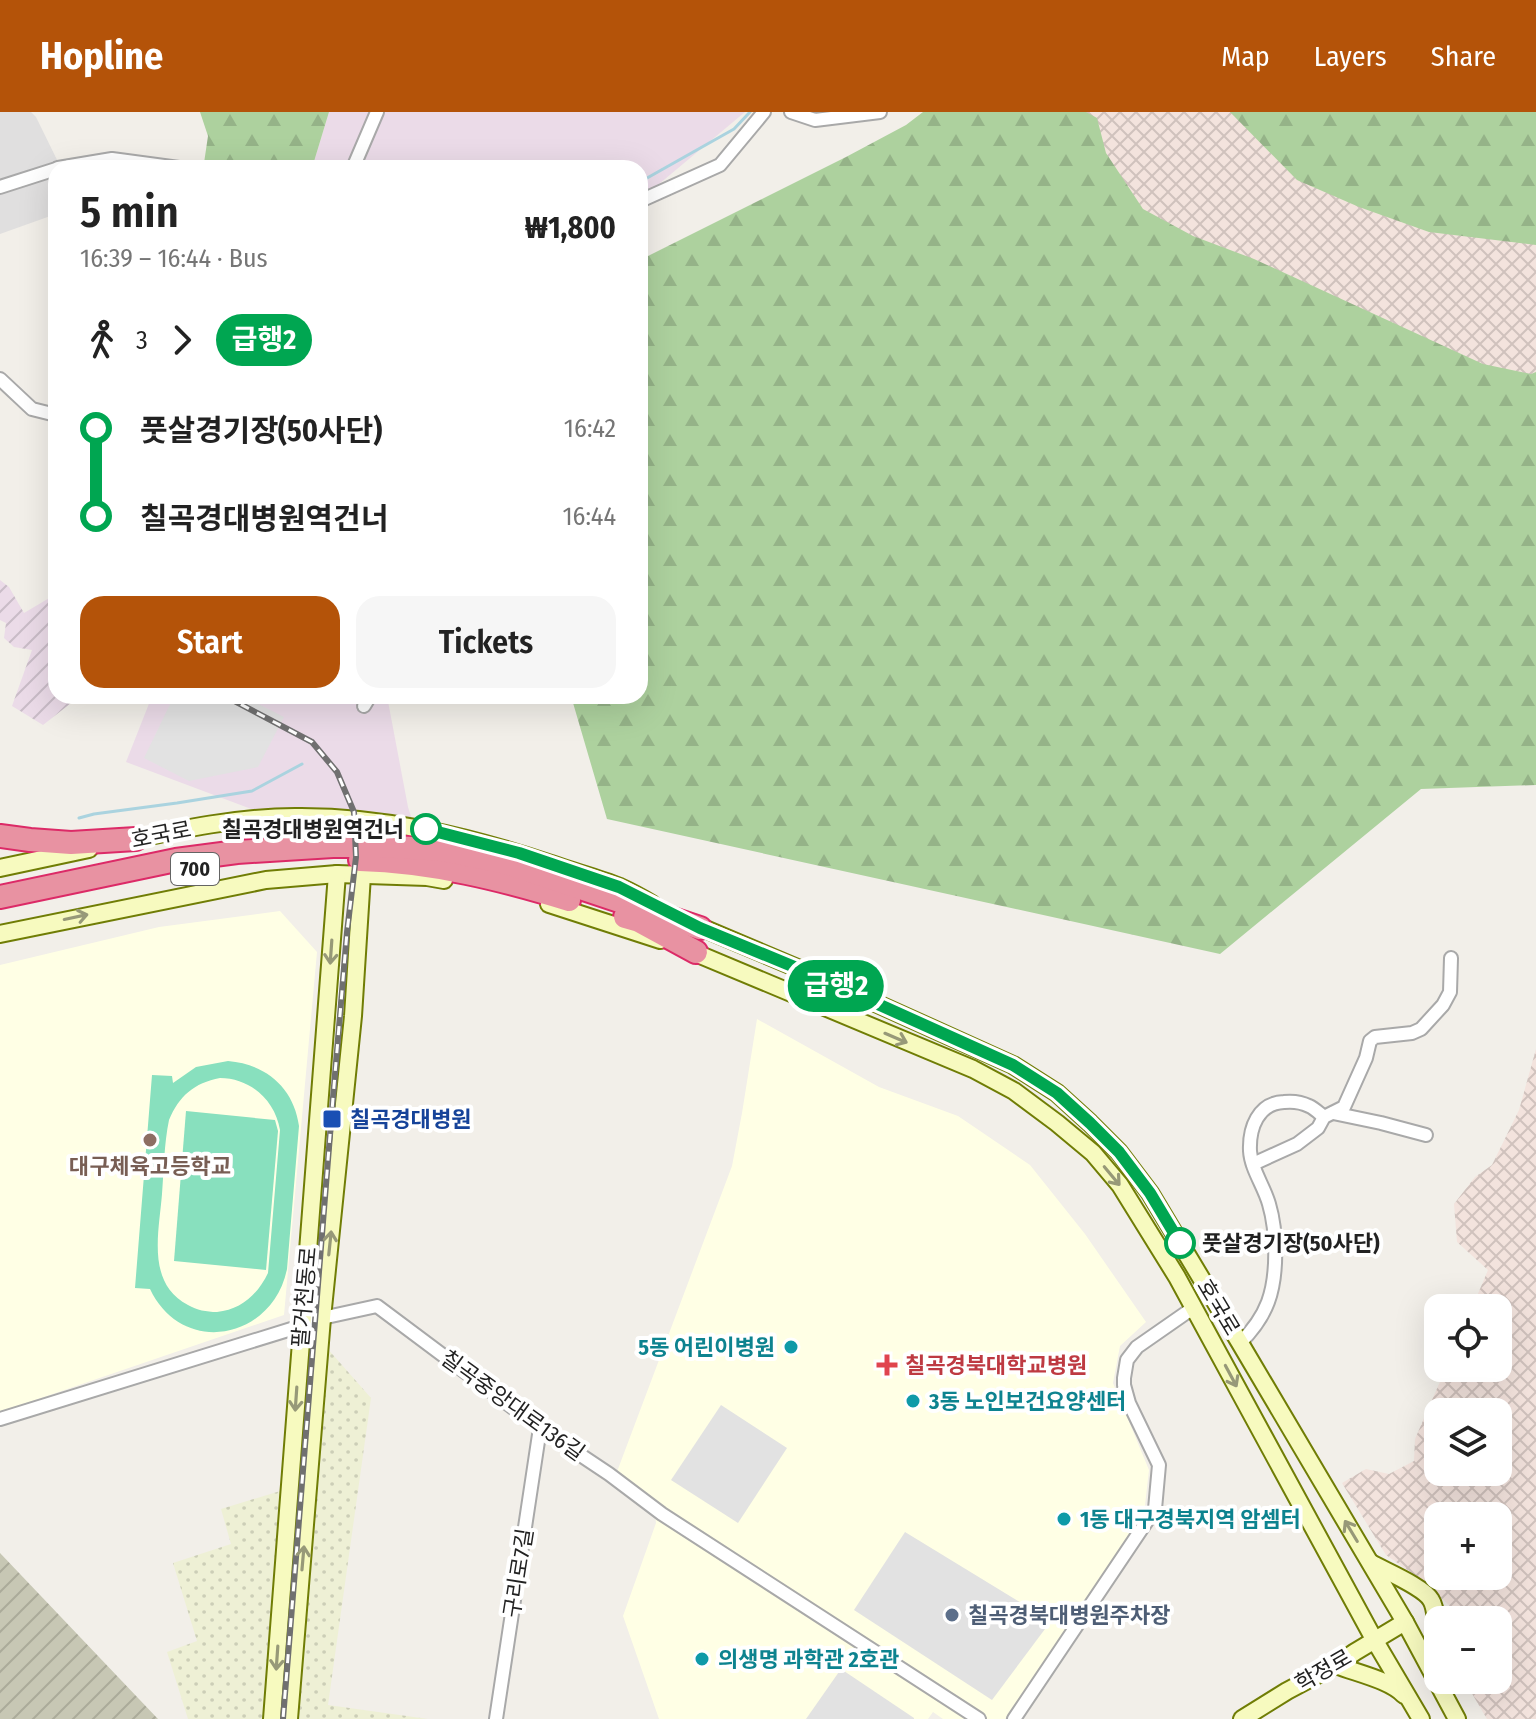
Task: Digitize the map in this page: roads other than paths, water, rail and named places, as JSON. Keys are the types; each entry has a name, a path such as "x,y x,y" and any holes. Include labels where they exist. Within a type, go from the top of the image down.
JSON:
{"highway":[{"path":"0,836 71,843 136,839"},
{"name":"700","path":"0,897 176,860 280,848 380,846 442,850 506,863 700,928"},
{"name":"700","path":"0,909 210,866 283,859 375,860 514,883 639,921 696,952"}],"main road":[{"name":"호국로","path":"0,868 222,822 294,817 362,819 402,824 519,853 619,887 700,928 809,973 1013,1065 1057,1093 1090,1123 1119,1152 1150,1193 1424,1656"},
{"name":"호국로","path":"0,934 266,880 337,874 427,877 525,896 696,952 749,977 973,1069 1014,1091 1093,1153 1120,1185 1177,1277 1375,1641 1419,1715"},
{"name":"팔거천동로","path":"272,1719 337,874"},
{"name":"팔거천동로","path":"289,1719 322,1318 353,1016 362,875"},
{"path":"1369,1562 1414,1585 1431,1600 1432,1606"},
{"name":"학정로","path":"1242,1719 1405,1622"},
{"path":"1336,1665 1386,1682 1400,1691 1419,1715"},
{"name":"호국로","path":"1445,1694 1457,1719"}],"street":[{"path":"356,160 377,112"},
{"path":"648,197 720,165 764,112"},
{"path":"791,112 815,120 880,112"},
{"path":"0,187 48,171"},
{"path":"0,379 32,409 48,413"},
{"path":"1253,1164 1297,1144 1311,1135 1328,1115 1344,1107 1366,1058 1370,1041 1375,1037 1421,1029 1443,1005 1450,992 1451,958"},
{"path":"1240,1343 1256,1326 1268,1303 1273,1281 1274,1224 1250,1151 1253,1123 1263,1109 1278,1102 1296,1101 1328,1115 1381,1123 1426,1135"},
{"name":"칠곡중앙대로136길","path":"0,1419 322,1318 377,1306 540,1428 662,1514 979,1719"},
{"name":"호국로","path":"1014,1719 1155,1509 1159,1465 1129,1403 1124,1385 1127,1360 1137,1347 1193,1308"},
{"name":"구리로7길","path":"496,1719 540,1428"}],"waterway":[{"path":"648,177 734,129 750,112"},
{"path":"79,818 252,791 302,764"}],"railway":[{"path":"240,704 312,742 337,772 354,812 356,857 347,932 283,1719"}],"place":[{"name":"칠곡경대병원역건너","path":"426,829"},
{"name":"칠곡경대병원","path":"332,1119"},
{"name":"대구체육고등학교","path":"150,1140"},
{"name":"풋살경기장(50사단)","path":"1180,1243"},
{"name":"5동 어린이병원","path":"791,1347"},
{"name":"칠곡경북대학교병원","path":"887,1365"},
{"name":"3동 노인보건요양센터","path":"913,1401"},
{"name":"1동 대구경북지역 암셈터","path":"1064,1519"},
{"name":"칠곡경북대병원주차장","path":"952,1615"},
{"name":"의생명 과학관 2호관","path":"702,1659"}]}
